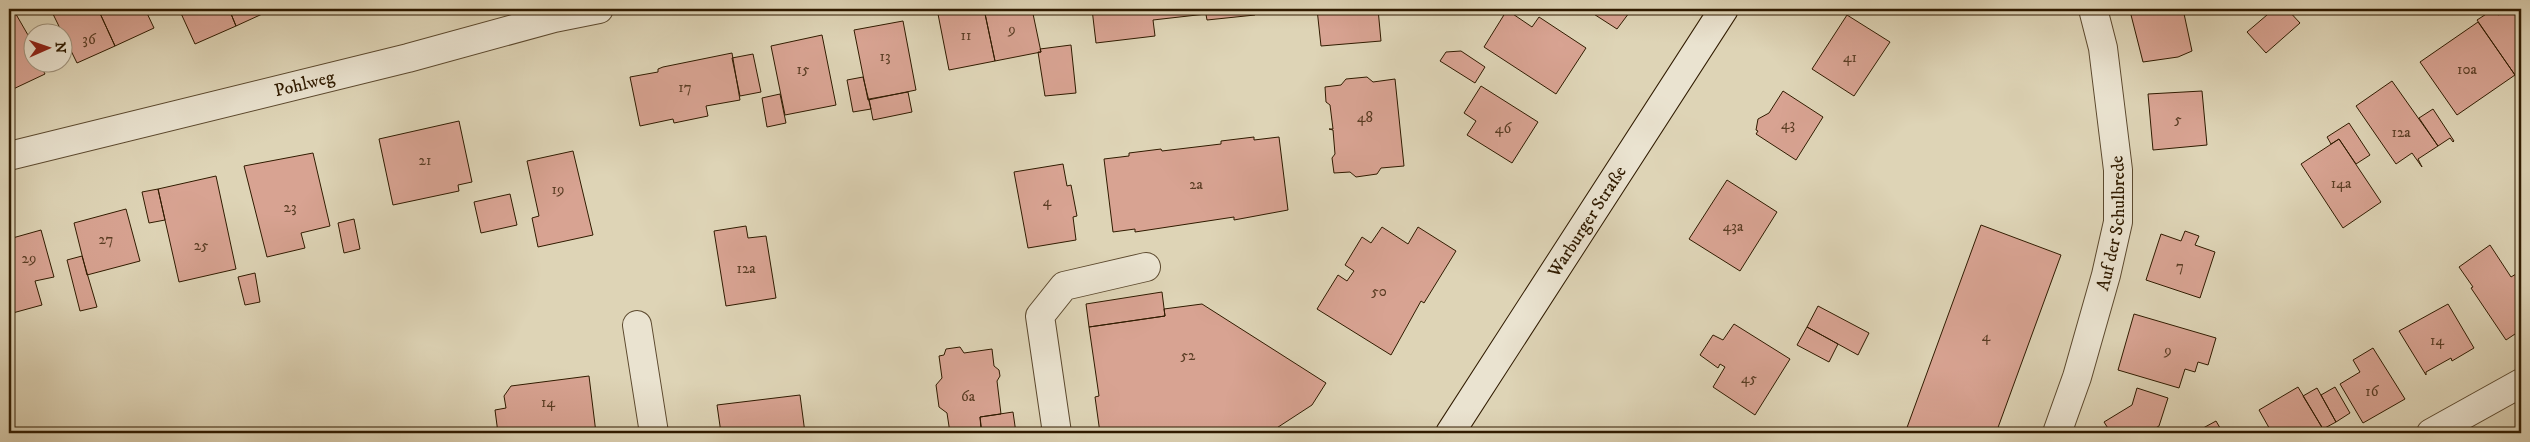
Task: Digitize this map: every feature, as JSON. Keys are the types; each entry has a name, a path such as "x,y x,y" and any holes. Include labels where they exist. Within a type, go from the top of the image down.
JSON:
{"street":[{"name":"Pohlweg","path":"9,156 408,58 554,18 564,13 599,9"},
{"name":"Warburger Straße","path":"1450,433 1724,9"},
{"name":"Auf der Schulbrede","path":"2057,433 2077,377 2106,275 2118,222 2118,170 2103,48 2093,9"},
{"path":"1057,433 1040,316 1064,286 1146,267"},
{"path":"637,325 654,433"},
{"path":"2431,433 2521,383"}],"building":[{"path":"9,9 13,9 22,25 22,72 44,72 45,74 9,91"},
{"path":"53,9 98,9 115,46 77,63 72,53 72,22 57,22 52,12"},
{"path":"98,9 145,9 154,28 115,46"},
{"path":"179,9 229,9 236,26 195,44"},
{"path":"229,9 270,9 271,10 236,26"},
{"path":"309,9 320,9 311,13"},
{"path":"937,9 984,9 995,61 949,70"},
{"path":"984,9 1032,9 1041,52 995,61"},
{"path":"1092,9 1205,9 1206,14 1153,20 1155,36 1096,43"},
{"path":"1205,9 1254,9 1255,15 1207,20"},
{"path":"1317,9 1378,9 1381,41 1321,46"},
{"path":"1586,9 1632,9 1617,29"},
{"path":"2141,9 2183,9 2192,51 2178,57 2143,62 2130,11"},
{"path":"2274,9 2287,9 2300,23 2266,53 2247,32"},
{"path":"2494,9 2498,15 2508,9 2521,9 2521,71 2515,75 2477,20"},
{"path":"1507,10 1532,27 1539,17 1586,48 1556,94 1484,47"},
{"path":"1847,15 1890,42 1854,96 1812,69"},
{"path":"903,21 916,90 868,100 854,30"},
{"path":"2478,22 2515,75 2457,115 2420,62"},
{"path":"822,35 836,105 785,115 771,46"},
{"path":"1071,45 1076,93 1045,96 1038,52 1041,52 1040,49"},
{"path":"1461,51 1485,67 1475,83 1440,61 1446,52"},
{"path":"732,53 740,100 706,106 708,116 674,123 673,119 640,126 630,77 658,72 658,69 663,67"},
{"path":"753,54 761,92 740,96 732,58"},
{"path":"863,77 871,109 853,112 847,80"},
{"path":"1367,77 1373,82 1395,79 1404,166 1381,168 1377,174 1356,177 1350,172 1334,173 1332,158 1335,154 1333,130 1329,129 1333,129 1330,105 1326,102 1325,87 1341,85 1346,79"},
{"path":"2392,81 2438,146 2418,159 2422,167 2412,153 2396,164 2356,106"},
{"path":"1481,86 1538,122 1512,163 1467,135 1476,121 1464,113"},
{"path":"1783,91 1823,117 1796,160 1756,134 1758,131 1756,130 1758,119 1769,113"},
{"path":"2202,91 2207,145 2153,150 2148,94"},
{"path":"908,92 912,112 873,120 869,99"},
{"path":"780,94 786,123 767,127 762,98"},
{"path":"2433,109 2453,142 2450,138 2438,146 2419,118"},
{"path":"459,121 472,182 458,185 459,191 393,205 379,139"},
{"path":"2349,123 2370,155 2356,164 2339,139 2331,144 2327,137"},
{"path":"1254,137 1254,140 1279,137 1288,210 1234,220 1234,217 1135,232 1135,229 1113,232 1104,159 1129,156 1129,153 1221,144 1221,141"},
{"path":"2339,139 2381,202 2343,228 2301,164"},
{"path":"573,151 593,235 538,247 532,218 539,216 527,161"},
{"path":"313,153 330,226 301,233 305,248 267,257 244,166"},
{"path":"1063,164 1067,186 1071,185 1077,216 1073,217 1076,240 1028,248 1014,172"},
{"path":"216,176 236,269 179,282 158,189"},
{"path":"1727,180 1777,212 1740,271 1689,239"},
{"path":"158,189 165,220 149,223 142,192"},
{"path":"510,194 517,225 481,233 474,202"},
{"path":"126,209 140,261 87,275 74,223"},
{"path":"354,219 360,249 344,253 338,223"},
{"path":"1981,225 2061,255 1996,433 1905,433"},
{"path":"746,226 748,238 766,236 776,298 726,306 714,231"},
{"path":"1382,227 1408,244 1418,227 1456,251 1424,303 1421,301 1391,355 1317,309 1338,275 1347,281 1354,271 1345,265 1362,237 1371,243"},
{"path":"41,230 54,277 35,281 42,305 9,314 9,239"},
{"path":"2185,231 2199,236 2195,245 2215,252 2200,298 2146,280 2161,234 2181,241"},
{"path":"2490,245 2511,277 2521,271 2521,330 2506,340 2459,267"},
{"path":"82,256 97,307 80,311 67,260"},
{"path":"255,273 260,302 245,305 238,277"},
{"path":"1162,292 1165,316 1089,327 1086,304"},
{"path":"1202,304 1326,383 1312,405 1269,433 1100,433 1095,397 1099,396 1089,327 1165,316 1164,309"},
{"path":"2448,304 2474,348 2452,361 2451,358 2426,372 2426,375 2399,331"},
{"path":"1818,306 1869,333 1858,355 1807,327"},
{"path":"2134,314 2216,338 2208,365 2198,362 2195,372 2185,369 2179,388 2118,370"},
{"path":"1734,324 1790,359 1755,415 1713,387 1725,367 1720,364 1718,368 1700,355 1713,335 1723,340"},
{"path":"1807,327 1838,344 1829,362 1797,345"},
{"path":"960,347 964,353 992,349 994,366 999,370 1000,376 997,381 1001,414 980,417 981,429 950,433 947,413 939,407 936,385 942,378 939,356 944,355 946,349"},
{"path":"2373,348 2405,399 2363,423 2340,384 2360,372 2353,360"},
{"path":"589,376 596,433 498,433 495,410 506,408 504,396 511,386"},
{"path":"2298,387 2325,433 2272,433 2259,410"},
{"path":"2335,387 2350,413 2336,422 2321,395"},
{"path":"2137,388 2168,398 2159,426 2147,433 2111,433 2104,422 2132,405"},
{"path":"2317,388 2336,422 2323,429 2303,396"},
{"path":"800,395 805,433 721,433 717,405"},
{"path":"1013,412 1016,433 982,433 980,417"},
{"path":"2216,421 2223,433 2194,433"}]}
